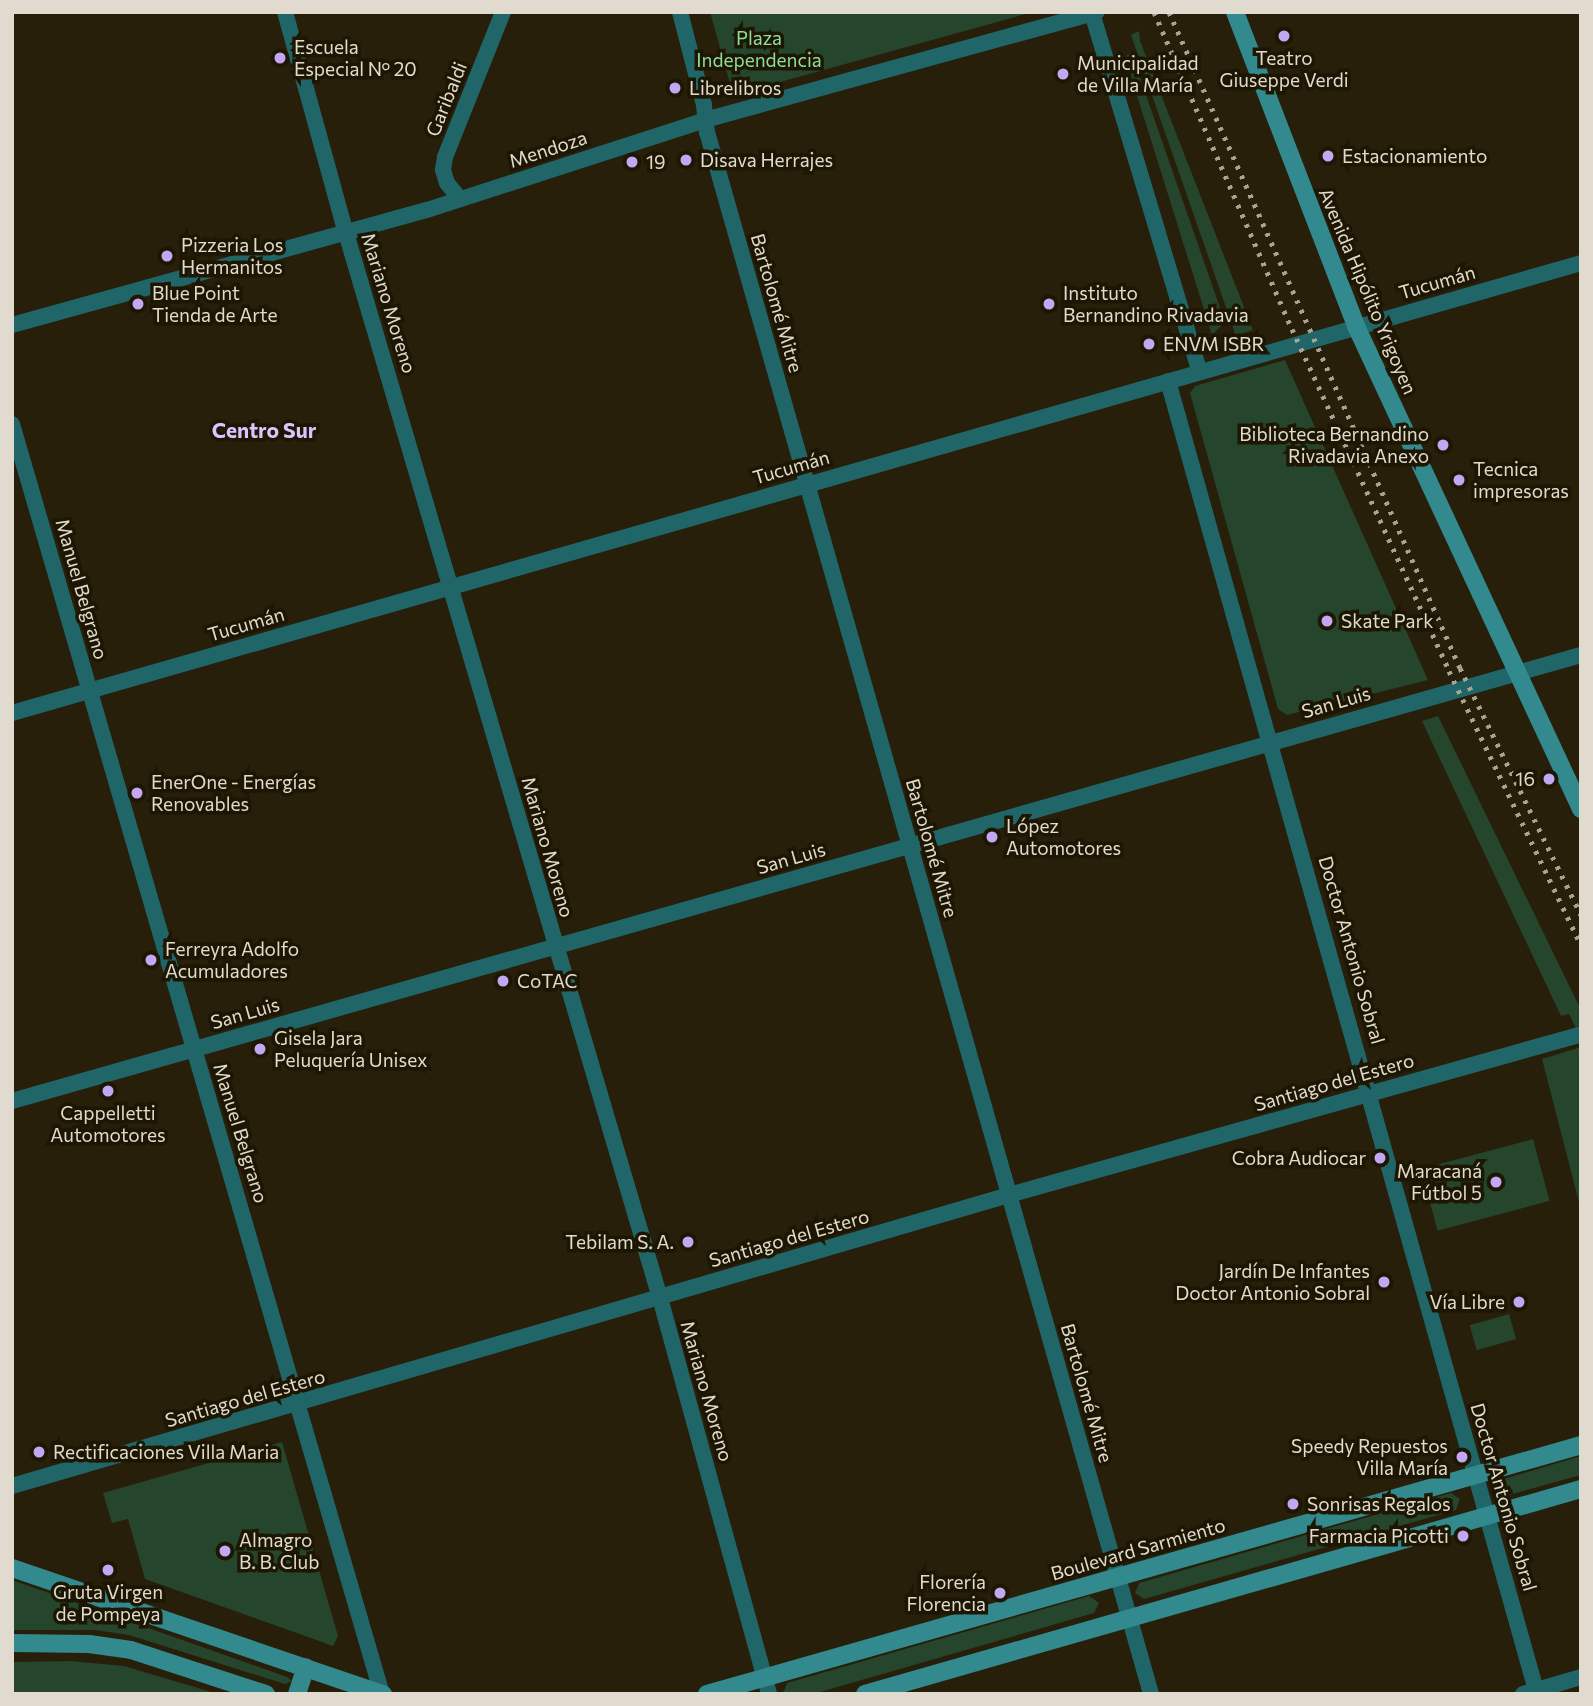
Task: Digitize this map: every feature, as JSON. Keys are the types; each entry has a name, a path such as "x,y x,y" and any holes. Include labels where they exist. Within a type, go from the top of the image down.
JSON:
{"main road":[{"name":"Avenida Hipólito Yrigoyen","path":"1235,12 1356,326 1581,809"},
{"name":"Boulevard Sarmiento","path":"707,1694 767,1686 1118,1577 1581,1445"},
{"path":"865,1694 1581,1489"},
{"path":"12,1568 383,1694"},
{"path":"12,1643 89,1644 131,1650 266,1694"},
{"path":"297,1694 306,1667"}],"street":[{"name":"Mariano Moreno","path":"285,12 346,233 660,1298 767,1686"},
{"name":"Garibaldi","path":"460,199 447,183 443,170 445,157 503,12"},
{"name":"Bartolomé Mitre","path":"680,12 705,120 1151,1694"},
{"name":"Mendoza","path":"12,325 346,233 705,120 1059,17 1094,13"},
{"path":"1094,13 1200,372"},
{"name":"Tucumán","path":"12,713 1581,263"},
{"name":"Doctor Antonio Sobral","path":"1168,382 1371,1093 1476,1475 1532,1693"},
{"name":"Manuel Belgrano","path":"12,424 383,1694"},
{"name":"San Luis","path":"12,1101 1581,655"},
{"name":"Santiago del Estero","path":"12,1486 1009,1195 1579,1035"},
{"path":"1532,1693 1581,1677"}],"green space":[{"name":"Plaza Independencia","path":"710,12 1033,12 751,90 737,89 729,80"},
{"path":"1139,31 1140,41 1253,330 1236,336 1131,35"},
{"path":"1131,52 1225,322 1212,335 1125,57"},
{"name":"Skate Park","path":"1285,360 1428,680 1287,715 1278,709 1190,393 1195,386"},
{"path":"1438,716 1581,1010 1581,1039 1569,1014 1561,1016 1422,721"},
{"path":"1581,1047 1581,1210 1542,1059"},
{"path":"1533,1139 1550,1201 1438,1231 1421,1169"},
{"path":"1509,1314 1516,1339 1477,1350 1470,1325"},
{"name":"Almagro B. B. Club","path":"282,1442 338,1636 333,1646 145,1579 128,1519 112,1523 103,1493"},
{"path":"1581,1456 1581,1475 1509,1495 1498,1489 1504,1479"},
{"path":"1451,1493 1460,1499 1456,1510 1144,1599 1135,1593 1139,1583"},
{"path":"12,1580 292,1681 285,1684 129,1635 95,1630 12,1630"},
{"path":"1089,1596 1099,1603 1094,1613 813,1694 783,1694 787,1683"},
{"path":"71,1661 124,1666 218,1694 12,1694 12,1662"}],"railway":[{"path":"1154,12 1292,329 1449,671 1581,945"},
{"path":"1169,12 1460,668 1581,915"}],"place":[{"name":"Teatro Giuseppe Verdi","path":"1284,36"},
{"name":"Escuela Especial Nº 20","path":"280,58"},
{"name":"Municipalidad de Villa María","path":"1063,74"},
{"name":"Librelibros","path":"675,88"},
{"name":"Estacionamiento","path":"1328,156"},
{"name":"Disava Herrajes","path":"686,160"},
{"name":"19","path":"632,162"},
{"name":"Pizzeria Los Hermanitos","path":"167,256"},
{"name":"Blue Point Tienda de Arte","path":"138,304"},
{"name":"Instituto Bernandino Rivadavia","path":"1049,304"},
{"name":"ENVM ISBR","path":"1149,344"},
{"name":"Biblioteca Bernandino Rivadavia Anexo","path":"1443,445"},
{"name":"Tecnica impresoras","path":"1459,480"},
{"name":"Skate Park","path":"1327,621"},
{"name":"16","path":"1549,779"},
{"name":"EnerOne - Energías Renovables","path":"137,793"},
{"name":"López Automotores","path":"992,837"},
{"name":"Ferreyra Adolfo Acumuladores","path":"151,960"},
{"name":"CoTAC","path":"503,981"},
{"name":"Gisela Jara Peluquería Unisex","path":"260,1049"},
{"name":"Cappelletti Automotores","path":"108,1091"},
{"name":"Cobra Audiocar","path":"1380,1158"},
{"name":"Maracaná Fútbol 5","path":"1496,1182"},
{"name":"Tebilam S. A.","path":"688,1242"},
{"name":"Jardín De Infantes Doctor Antonio Sobral","path":"1384,1282"},
{"name":"Vía Libre","path":"1519,1302"},
{"name":"Rectificaciones Villa Maria","path":"39,1452"},
{"name":"Speedy Repuestos Villa María","path":"1462,1457"},
{"name":"Sonrisas Regalos","path":"1293,1504"},
{"name":"Farmacia Picotti","path":"1463,1536"},
{"name":"Almagro B. B. Club","path":"225,1551"},
{"name":"Gruta Virgen de Pompeya","path":"108,1570"},
{"name":"Florería Florencia","path":"1000,1593"}],"district":[{"name":"Centro Sur","path":"264,430"}]}
